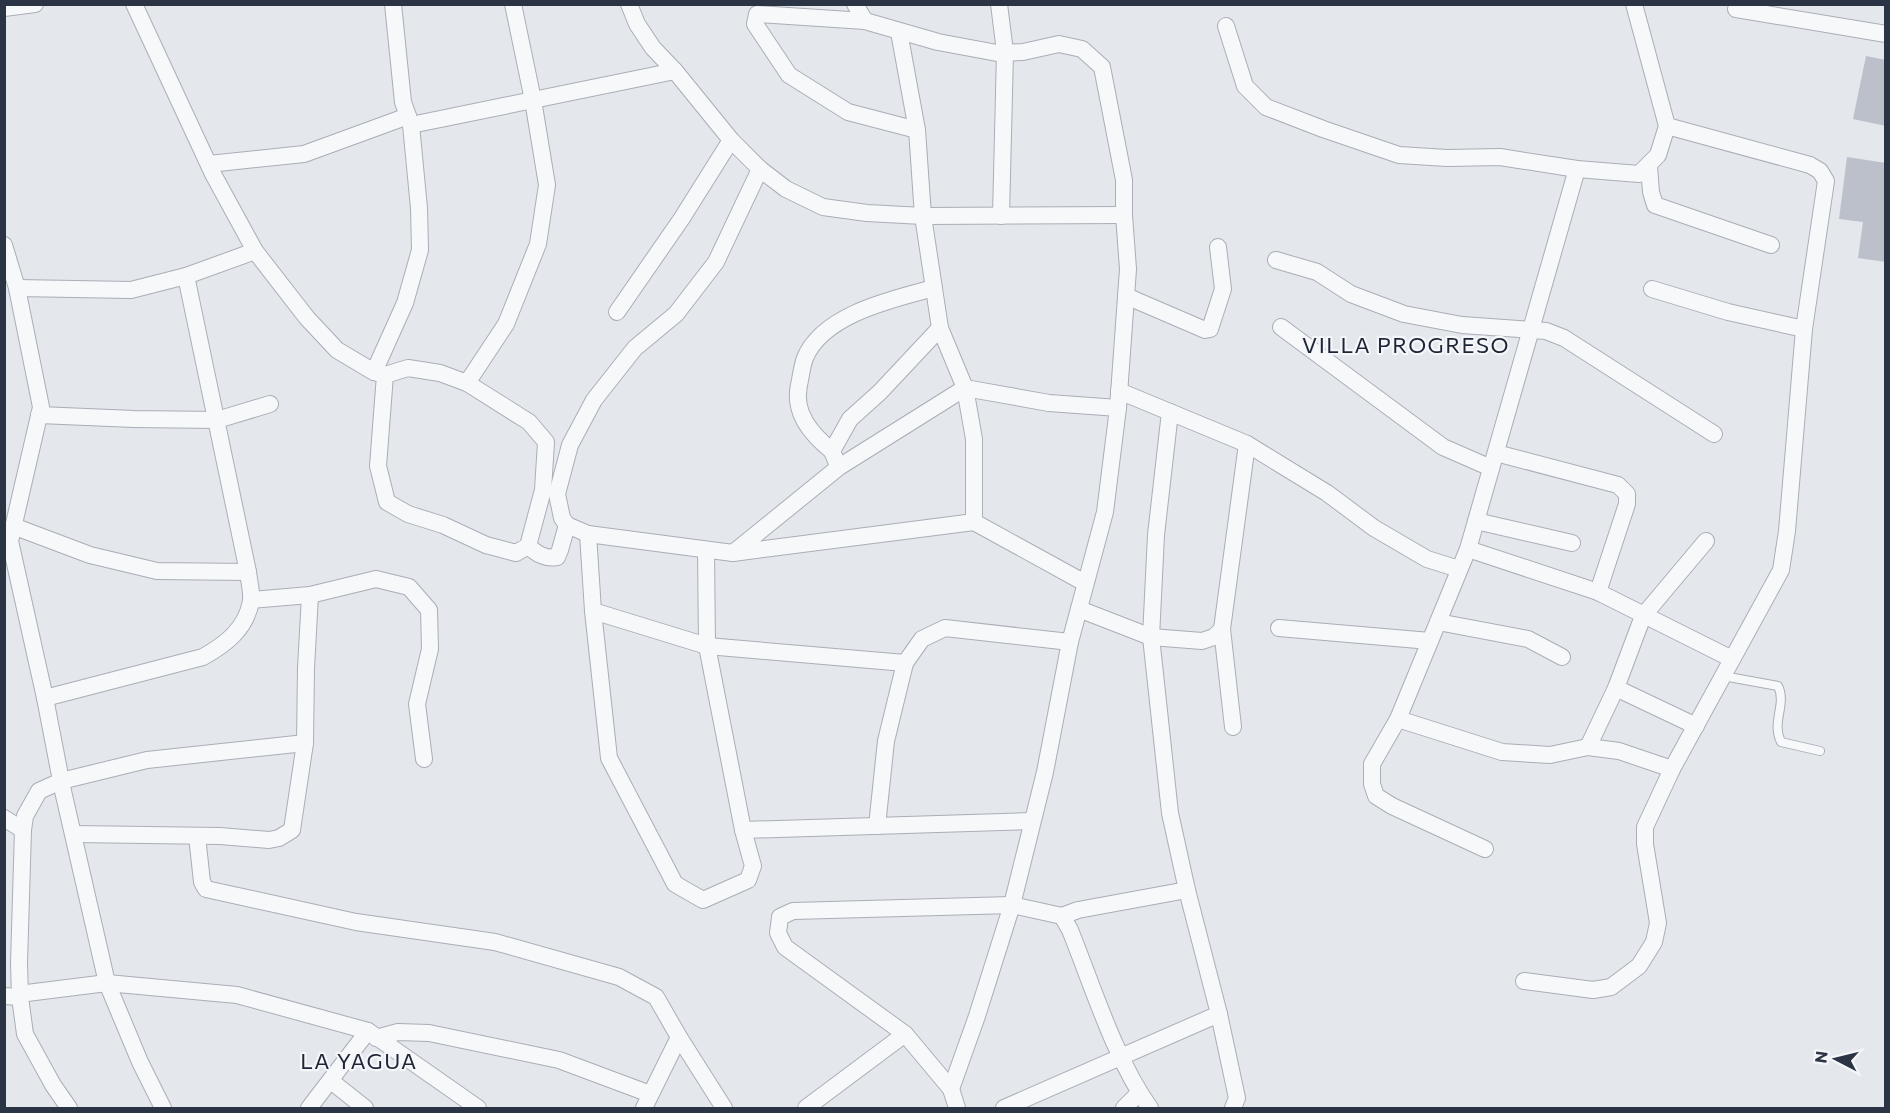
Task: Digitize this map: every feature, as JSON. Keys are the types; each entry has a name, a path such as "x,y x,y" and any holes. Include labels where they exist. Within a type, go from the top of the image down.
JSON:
{"street":[{"path":"4,8 35,4"},
{"path":"134,4 209,164 255,251 308,318 337,350 379,374 408,368 440,373 466,383 528,422 546,442 543,490 528,546 516,553 486,546 443,525 408,514 387,502 378,466 379,374 405,303 420,250 419,208 409,120 403,102 393,4"},
{"path":"466,383 506,324 538,244 547,185 533,100 513,4"},
{"path":"629,4 637,24 653,48 675,71 731,140 760,169 786,189 823,207 867,213 922,216 1124,215"},
{"path":"855,4 865,21"},
{"path":"999,4 1005,52 1001,216"},
{"path":"1226,26 1245,86 1266,107 1399,155 1447,158 1500,157 1577,169 1640,174 1658,155 1667,126 1634,4"},
{"path":"1736,9 1886,34"},
{"path":"917,130 848,112 789,75 754,24 757,14 865,21 899,32 969,48 1005,52 1023,52 1059,44 1082,49 1102,67 1124,180 1128,269 1118,408 1105,512 1084,583 1070,642 1045,772 1012,905 951,1089"},
{"path":"899,32 917,130 922,216 940,328 965,388 974,439 974,522"},
{"path":"209,164 304,154 409,120 533,100 675,71"},
{"path":"1524,981 1593,990 1611,987 1639,966 1654,942 1658,923 1645,844 1645,827 1672,770 1781,570 1787,531 1804,329 1826,181 1820,171 1810,165 1667,126"},
{"path":"616,312 682,218 731,140"},
{"path":"1649,166 1651,192 1655,205 1771,245"},
{"path":"760,169 716,262 676,314 635,348 594,400 570,445 557,494 562,518 567,525 588,534 733,553 974,522 1084,583"},
{"path":"1485,849 1392,806 1376,796 1372,784 1372,764 1398,719 1468,549 1577,169"},
{"path":"4,245 17,288 41,407 9,536 72,834 107,982 140,1062 163,1108"},
{"path":"1126,296 1204,330 1210,329 1223,289 1218,247"},
{"path":"17,288 131,290 186,276 255,251"},
{"path":"1276,260 1317,272 1352,294 1404,314 1462,325 1546,331 1564,338 1714,434"},
{"path":"45,698 203,657 221,647 240,631 251,600 248,572 186,276"},
{"path":"839,467 832,451 817,439 803,422 797,394 805,357 819,335 861,309 934,288"},
{"path":"1652,289 1728,312 1804,329"},
{"path":"1281,327 1443,447 1493,461 1618,485 1627,494 1627,504 1598,592"},
{"path":"832,451 850,420 880,392 940,328"},
{"path":"733,553 839,467 965,388 1049,403 1118,408"},
{"path":"1119,391 1247,444 1327,493 1374,528 1427,559 1459,569"},
{"path":"39,415 217,420 270,404"},
{"path":"1170,412 1156,535 1151,637 1170,813 1237,1098 1233,1108"},
{"path":"1233,727 1222,629 1247,444"},
{"path":"1476,520 1572,543"},
{"path":"528,546 537,554 549,558 557,557 567,525"},
{"path":"588,534 593,611 609,758 675,884 704,900 748,880 753,866 743,830 707,646 706,550"},
{"path":"9,536 157,571 248,572"},
{"path":"1588,747 1616,688 1643,616 1706,542"},
{"path":"1468,549 1598,592 1732,659"},
{"path":"251,600 310,596 376,579 409,588 429,610 430,649 417,704 424,759"},
{"path":"72,834 197,836 269,840 292,831 305,743 310,596"},
{"path":"1079,609 1151,637 1202,641 1214,637 1222,629"},
{"path":"593,611 707,646 905,663"},
{"path":"1438,622 1528,639 1563,657"},
{"path":"877,826 886,741 905,663 922,639 945,628 1070,642"},
{"path":"1279,628 1430,641"},
{"path":"1616,688 1696,726"},
{"path":"1398,719 1502,752 1550,755 1588,747 1618,751 1672,770"},
{"path":"69,1108 53,1085 26,1034 12,996 12,960 21,893 22,830 25,816 39,791 61,781 147,760 305,743"},
{"path":"4,818 22,830"},
{"path":"743,830 1032,821"},
{"path":"197,836 202,882 206,889 356,922 495,942 619,977 656,997 724,1108"},
{"path":"4,887 21,893"},
{"path":"957,1108 951,1089 904,1034 785,947 778,933 780,917 793,911 1012,905 1062,916 1078,910 1187,890"},
{"path":"1062,916 1070,930 1121,1056 1139,1093 1150,1108"},
{"path":"12,996 107,982 237,996 372,1034 478,1108"},
{"path":"1004,1108 1219,1014"},
{"path":"309,1108 372,1034 429,1033 559,1060 647,1101 679,1037"},
{"path":"806,1108 904,1034"},
{"path":"331,1081 365,1108"},
{"path":"1124,1108 1139,1093"}],"lane":[{"path":"1723,676 1778,686 1781,693 1776,733 1781,742 1820,751"}],"building":[{"path":"1866,56 1886,60 1886,126 1853,119"},
{"path":"1847,157 1886,163 1886,262 1858,258 1863,222 1839,219"}],"district":[{"name":"VILLA PROGRESO","path":"1406,345"},
{"name":"LA YAGUA","path":"359,1061"}]}
